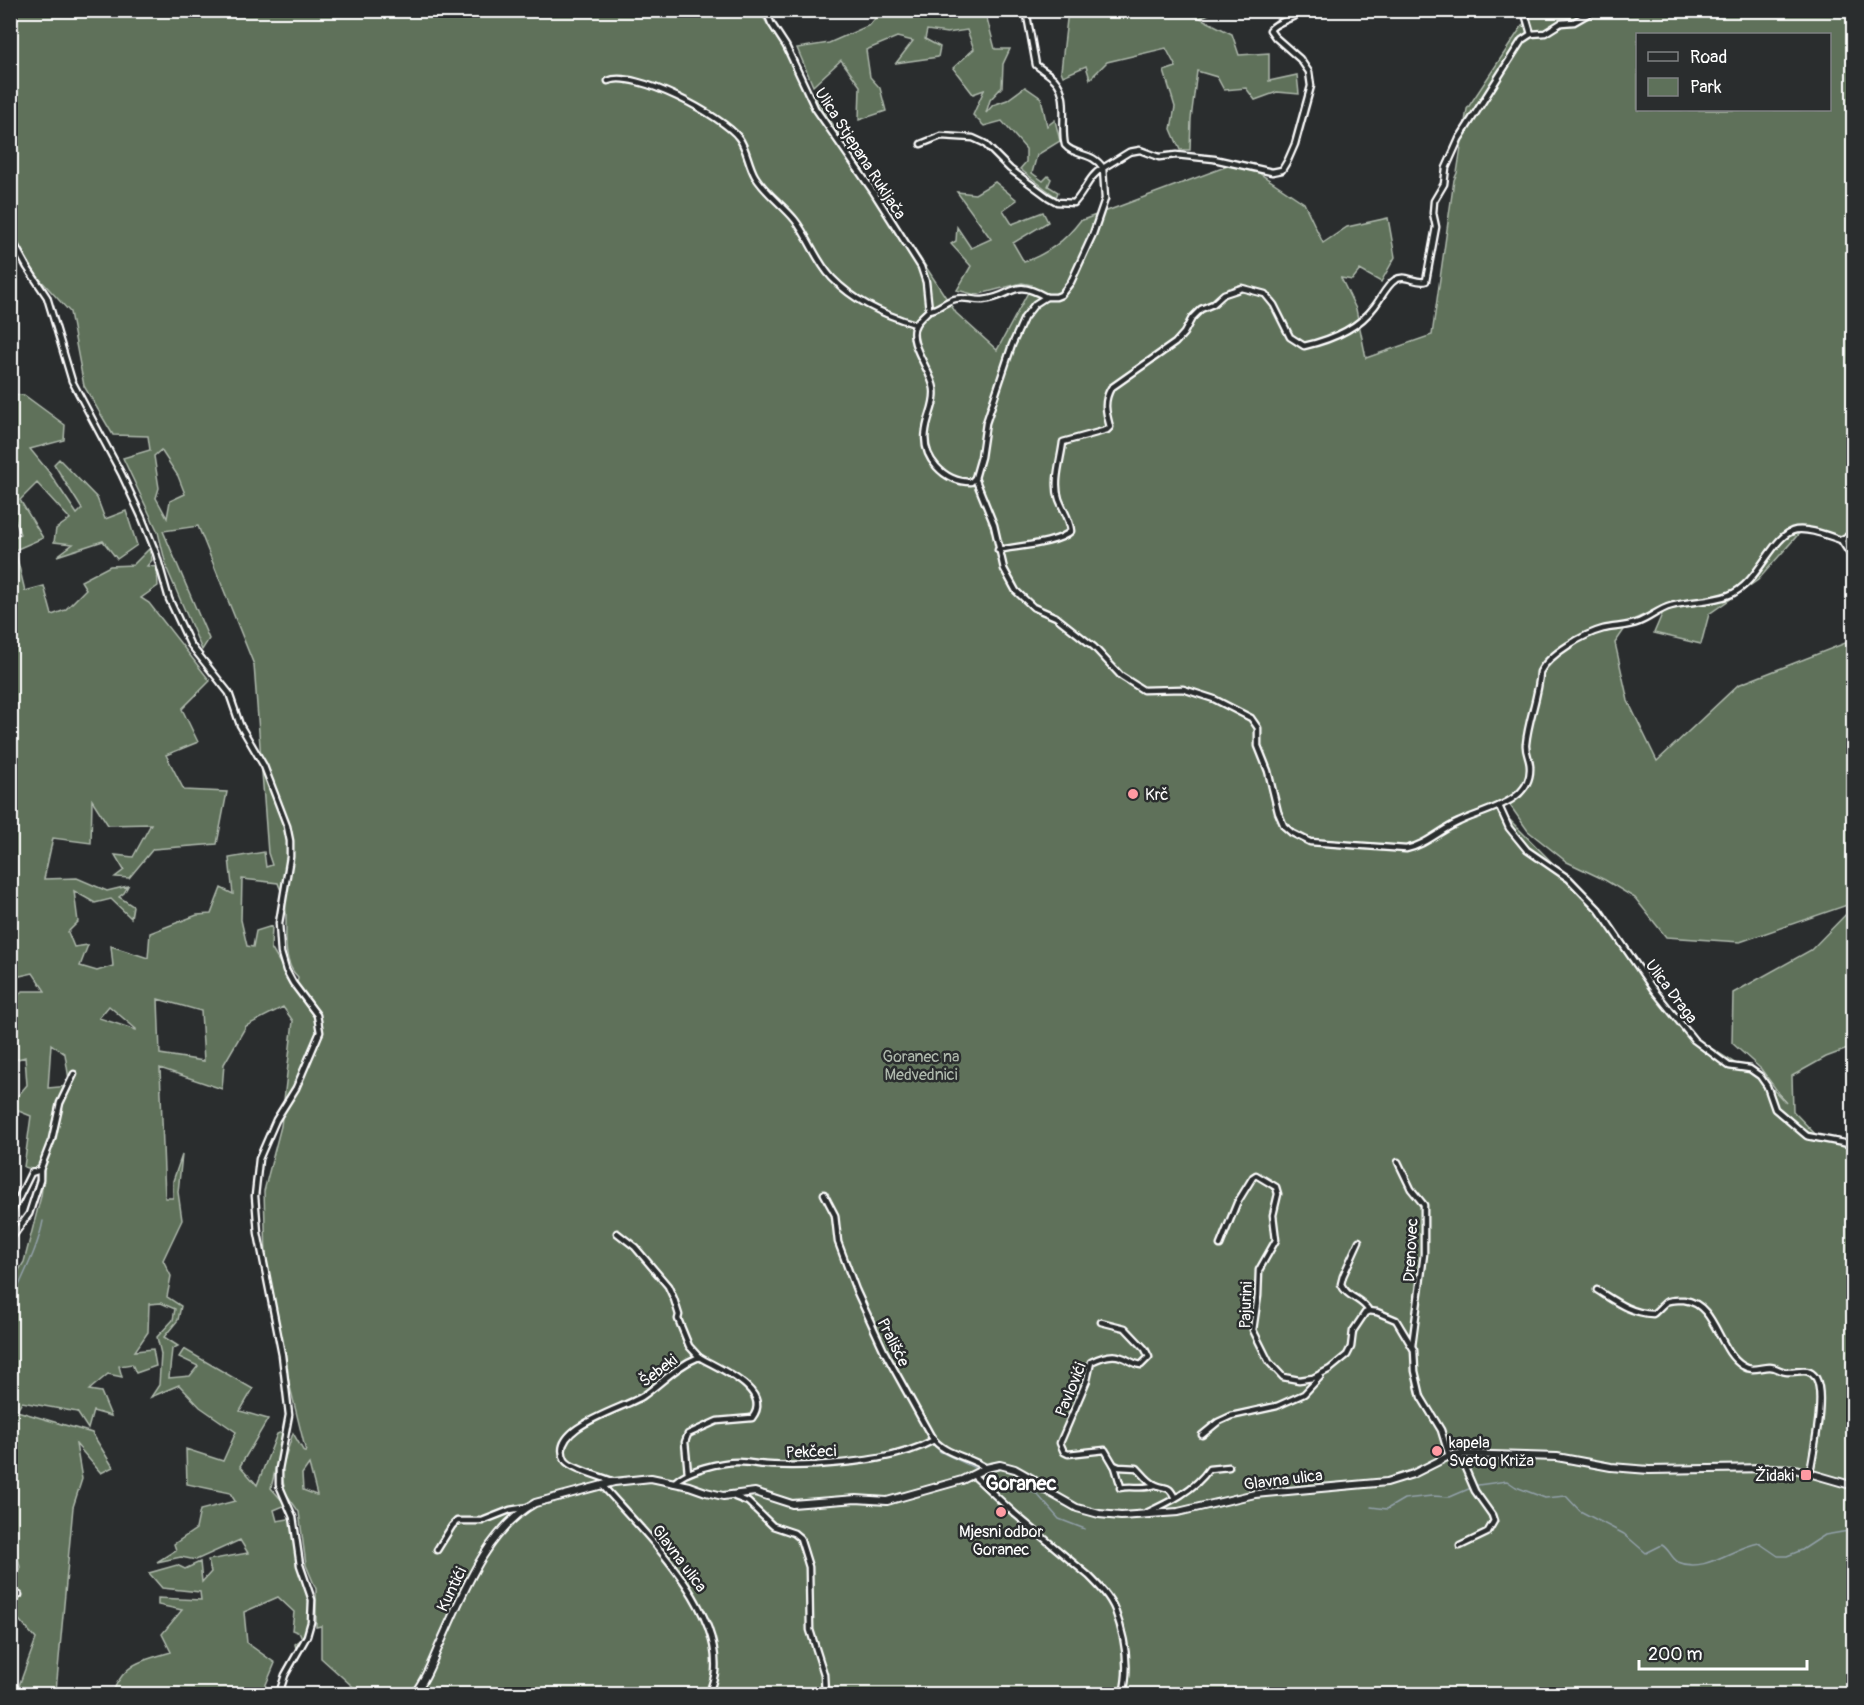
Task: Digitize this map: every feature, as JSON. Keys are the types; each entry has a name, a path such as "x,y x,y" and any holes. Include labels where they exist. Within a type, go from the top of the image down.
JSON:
{"main road":[{"name":"Glavna ulica","path":"982,1470 1006,1466 1031,1478 1047,1491 1077,1508 1099,1514 1120,1516 1178,1512 1255,1494 1387,1482 1413,1474 1449,1456 1459,1454 1557,1457 1611,1467 1649,1470 1795,1469 1852,1485"},
{"path":"614,1482 651,1478 715,1494 734,1495 756,1492 792,1504 846,1500 887,1501 962,1480 982,1470"},
{"name":"Kuntići","path":"414,1695 481,1558 502,1532 535,1503 614,1482"}],"street":[{"name":"Ulica Stjepana Rukljača","path":"766,10 815,108 874,193 921,267 926,282 929,310"},
{"path":"1026,10 1036,65 1060,88 1065,145 1070,150 1095,158 1103,168 1105,199 1093,234 1071,282 1061,295 1046,297 1031,288 1019,288 982,300 959,297 934,310 929,310 915,324 913,332 918,353 934,385 935,398 925,439 932,463 937,469 967,482 975,478 986,423 1012,345 1024,318 1035,304 1046,297"},
{"path":"921,144 941,135 974,138 984,143 1010,169 1048,197 1067,204 1074,203 1082,195 1093,175 1129,152 1140,150 1159,157 1190,156 1228,161 1265,172 1277,172 1282,170 1295,144 1311,79 1300,59 1275,38 1270,30 1273,26 1297,16 1303,10"},
{"path":"1524,10 1531,34"},
{"path":"998,550 1053,540 1071,531 1058,498 1056,486 1063,442 1107,430 1110,427 1104,405 1111,388 1175,343 1185,333 1192,318 1201,309 1214,304 1224,294 1242,288 1265,294 1274,305 1290,337 1304,345 1328,339 1360,323 1393,280 1403,277 1426,281 1436,227 1433,213 1434,201 1444,184 1446,168 1459,139 1522,40 1531,34 1545,33 1561,23 1574,22 1595,10"},
{"path":"609,81 614,79 640,81 722,122 739,138 755,176 796,221 821,265 834,280 875,310 915,324"},
{"path":"10,236 47,297 72,381 142,518 156,552 169,599 190,644 230,693 240,725 268,774 288,826 290,857 279,923 281,953 290,976 317,1016 320,1032 296,1088 276,1120 259,1159 255,1196 258,1233 282,1356 289,1415 279,1469 279,1485 293,1516 300,1565 312,1600 311,1623 307,1636 285,1675 279,1695"},
{"path":"975,478 994,525 1004,569 1016,591 1033,607 1056,617 1094,647 1121,676 1143,690 1183,689 1214,699 1251,718 1258,728 1258,746 1284,826 1300,839 1336,845 1406,849 1415,847 1452,825 1474,814 1499,806 1516,796 1527,781 1530,767 1525,746 1540,672 1544,664 1586,635 1629,626 1671,606 1732,595 1742,589 1756,574 1778,543 1791,532 1798,530 1820,533 1841,540 1854,560"},
{"path":"1841,540 1850,535 1854,527"},
{"name":"Ulica Draga","path":"1499,806 1509,828 1527,850 1569,879 1599,910 1653,989 1694,1040 1729,1066 1750,1069 1760,1077 1767,1086 1775,1109 1807,1136 1854,1145"},
{"path":"10,1240 29,1214 40,1180 40,1170 52,1139 60,1103 74,1074"},
{"name":"Drenovec","path":"1398,1162 1411,1190 1424,1205 1424,1254 1412,1346"},
{"path":"10,1216 31,1173 40,1170"},
{"name":"Pajurini","path":"1220,1245 1237,1203 1252,1177 1256,1174 1276,1186 1278,1194 1273,1215 1276,1240 1259,1270 1253,1330 1269,1362 1283,1377 1299,1380 1321,1375"},
{"name":"Prališće","path":"824,1194 835,1215 842,1256 868,1318 934,1440"},
{"name":"Šebeki","path":"614,1482 575,1468 566,1462 562,1453 565,1442 573,1431 596,1417 642,1397 677,1368 699,1357 689,1346 668,1286 635,1247 617,1233"},
{"path":"1359,1242 1341,1284 1349,1296 1365,1304 1369,1311 1396,1320 1412,1346 1421,1397 1441,1430 1449,1456"},
{"path":"1597,1290 1633,1312 1646,1314 1653,1314 1667,1302 1676,1299 1690,1301 1703,1307 1729,1350 1743,1366 1760,1370 1770,1367 1786,1372 1804,1370 1814,1376 1818,1384 1819,1406 1810,1473"},
{"path":"1202,1435 1218,1422 1231,1416 1277,1406 1304,1394 1321,1375 1347,1355 1353,1331 1369,1311"},
{"name":"Pavlovići","path":"1101,1322 1125,1328 1145,1349 1149,1357 1141,1365 1120,1356 1091,1362 1087,1380 1059,1443 1064,1452 1068,1454 1105,1450 1114,1465 1137,1468 1155,1485 1166,1486 1175,1498"},
{"path":"688,1473 685,1449 688,1434 717,1421 752,1418 758,1408 757,1399 749,1389 729,1373 699,1357"},
{"path":"934,1440 949,1451 976,1461 1007,1508 1089,1576 1110,1601 1115,1610 1128,1667 1123,1695"},
{"name":"Pekčeci","path":"674,1483 679,1476 688,1473 740,1461 796,1465 848,1462 890,1456 924,1446 934,1440"},
{"path":"1459,1454 1475,1491 1494,1521 1487,1533 1460,1546"},
{"path":"1114,1465 1120,1487 1146,1488 1155,1485"},
{"path":"1144,1515 1175,1498 1204,1476 1209,1469 1229,1467"},
{"name":"Glavna ulica","path":"602,1485 639,1526 688,1587 703,1613 710,1632 714,1660 715,1675 709,1695"},
{"path":"734,1495 748,1502 772,1526 794,1533 800,1538 809,1567 810,1630 824,1674 825,1695"},
{"name":"Kuntići","path":"437,1550 457,1521 482,1521 510,1510 528,1507"},
{"path":"10,1597 19,1595"}],"green space":[{"name":"Goranec na Medvednici","path":"11,11 759,11 956,313 997,350 1032,285 1022,283 976,295 957,290 971,266 951,244 956,241 957,227 971,248 991,239 957,192 975,194 995,182 1017,200 1003,210 1012,224 1043,212 1048,222 1013,243 1024,262 1055,246 1080,221 1241,161 1304,203 1323,243 1347,227 1388,218 1395,257 1381,282 1360,270 1352,280 1341,278 1356,309 1366,358 1432,335 1454,180 1467,109 1532,11 1853,11 1853,547 1803,529 1758,580 1709,614 1701,644 1654,633 1666,605 1630,621 1615,643 1628,701 1657,761 1738,685 1853,640 1853,903 1740,942 1666,937 1635,898 1605,880 1567,862 1528,831 1507,801 1496,806 1608,919 1653,994 1698,1040 1768,1084 1786,1103 1761,1069 1732,1043 1733,993 1811,950 1853,907 1853,1047 1826,1057 1792,1076 1793,1111 1818,1137 1853,1146 1853,1694 361,1694 321,1658 321,1626 316,1627 316,1589 306,1565 299,1512 285,1492 281,1470 293,1433 306,1452 267,1293 264,1191 281,1126 293,1021 283,1007 246,1026 224,1064 222,1089 160,1068 165,1198 173,1198 173,1181 182,1155 178,1192 182,1220 163,1260 171,1276 167,1297 181,1306 178,1320 164,1337 178,1346 172,1349 169,1378 190,1376 198,1366 179,1357 184,1349 253,1389 240,1411 268,1419 240,1466 257,1485 277,1434 284,1431 271,1488 286,1505 274,1510 277,1521 294,1518 299,1567 311,1599 310,1623 306,1640 297,1653 295,1644 302,1639 300,1633 292,1630 294,1612 278,1597 244,1612 247,1643 275,1663 262,1694 133,1694 113,1691 118,1681 130,1668 144,1660 171,1652 162,1634 182,1610 158,1605 158,1598 201,1600 200,1592 162,1588 149,1573 177,1565 185,1569 200,1562 202,1582 211,1572 208,1560 248,1553 240,1540 196,1560 181,1557 157,1562 176,1550 174,1544 196,1529 200,1510 235,1501 230,1493 187,1484 186,1449 223,1461 236,1432 200,1407 179,1385 151,1397 159,1385 161,1354 157,1337 173,1320 175,1309 161,1303 149,1304 148,1332 135,1351 153,1349 156,1366 136,1373 132,1364 119,1366 122,1377 108,1374 89,1390 101,1392 111,1416 93,1411 88,1429 77,1412 22,1402 17,1411 92,1433 113,1467 101,1473 76,1444 82,1479 73,1507 56,1691 54,1694 16,1694 36,1639 11,1611 20,1567 10,1525 11,1283 24,1262 41,1196 44,1172 24,1167 31,1116 11,1108 11,1104 27,1085 25,1057 11,1061 11,1004 22,991 45,991 33,973 11,978 10,803 15,800 10,790 10,540 20,534 11,511 11,394 24,395 65,425 64,440 30,449 77,514 82,509 54,464 59,459 97,498 105,519 126,511 137,545 117,559 103,541 57,556 73,544 54,542 56,529 70,519 37,483 20,500 43,538 15,550 25,591 44,586 52,615 65,610 86,589 81,581 110,566 133,565 149,549 152,560 147,566 157,567 158,586 141,598 149,603 210,681 182,709 198,742 166,755 184,790 227,792 217,844 153,849 129,878 115,877 124,870 115,855 133,857 151,824 108,825 92,800 91,843 53,838 44,879 77,878 107,891 128,886 119,897 133,906 131,918 111,899 95,903 74,891 78,922 68,932 74,947 88,945 80,966 97,971 113,966 111,946 148,958 150,933 197,915 211,914 221,888 233,894 229,858 264,852 266,867 272,865 268,853 254,665 198,526 163,531 209,639 202,650 167,569 158,532 123,458 150,450 148,436 113,435 84,386 70,312 37,276 11,232","holes":["161,450 178,476 185,494 170,501 167,518 156,498 159,488 154,456","242,879 278,883 285,902 287,952 292,970 298,977 296,990 271,948 272,926 256,931 253,947 247,946 241,920","158,999 201,1011 204,1061 160,1054","109,1006 136,1030 99,1018","51,1044 65,1054 70,1086 48,1088","309,1464 317,1495 303,1490 302,1474"]},
{"path":"881,11 985,11 995,49 1010,49 1003,64 1002,87 990,100 986,113 993,105 1007,100 1025,87 1041,98 1047,126 1055,120 1060,141 1037,155 1032,173 1043,181 1048,176 1051,179 1048,186 1058,192 1056,197 1020,169 1026,162 1026,149 1002,121 984,126 973,115 984,90 973,94 953,68 974,49 967,30 947,33 927,30 925,39 940,47 938,57 896,63 913,41 897,37 866,50 870,77 880,88 886,111 859,120 860,86 841,60 813,86 797,48 829,43 870,25"},
{"path":"1068,11 1215,11 1200,18 1232,34 1239,55 1269,53 1269,81 1297,75 1299,94 1277,92 1255,100 1246,88 1224,90 1217,77 1197,71 1190,150 1180,150 1171,129 1175,107 1164,71 1176,67 1166,48 1107,62 1090,79 1086,66 1063,76 1061,71"}],"waterway":[{"path":"10,1307 33,1254 43,1221"},
{"path":"939,1451 979,1470"},
{"path":"982,1474 996,1487 1026,1490 1037,1494 1059,1519 1085,1529"},
{"path":"1371,1507 1387,1509 1404,1499 1450,1497 1478,1485 1507,1481 1516,1487 1545,1498 1566,1496 1580,1511 1624,1534 1646,1553 1662,1545 1678,1562 1688,1565 1709,1562 1759,1543 1778,1556 1787,1556 1802,1550 1825,1535 1854,1530"}],"place":[{"name":"Krč","path":"1133,794"},
{"name":"kapela Svetog Križa","path":"1437,1451"},
{"name":"Židaki","path":"1806,1475"},
{"name":"Mjesni odbor Goranec","path":"1001,1512"}],"district":[{"name":"Goranec","path":"1021,1483"}]}
